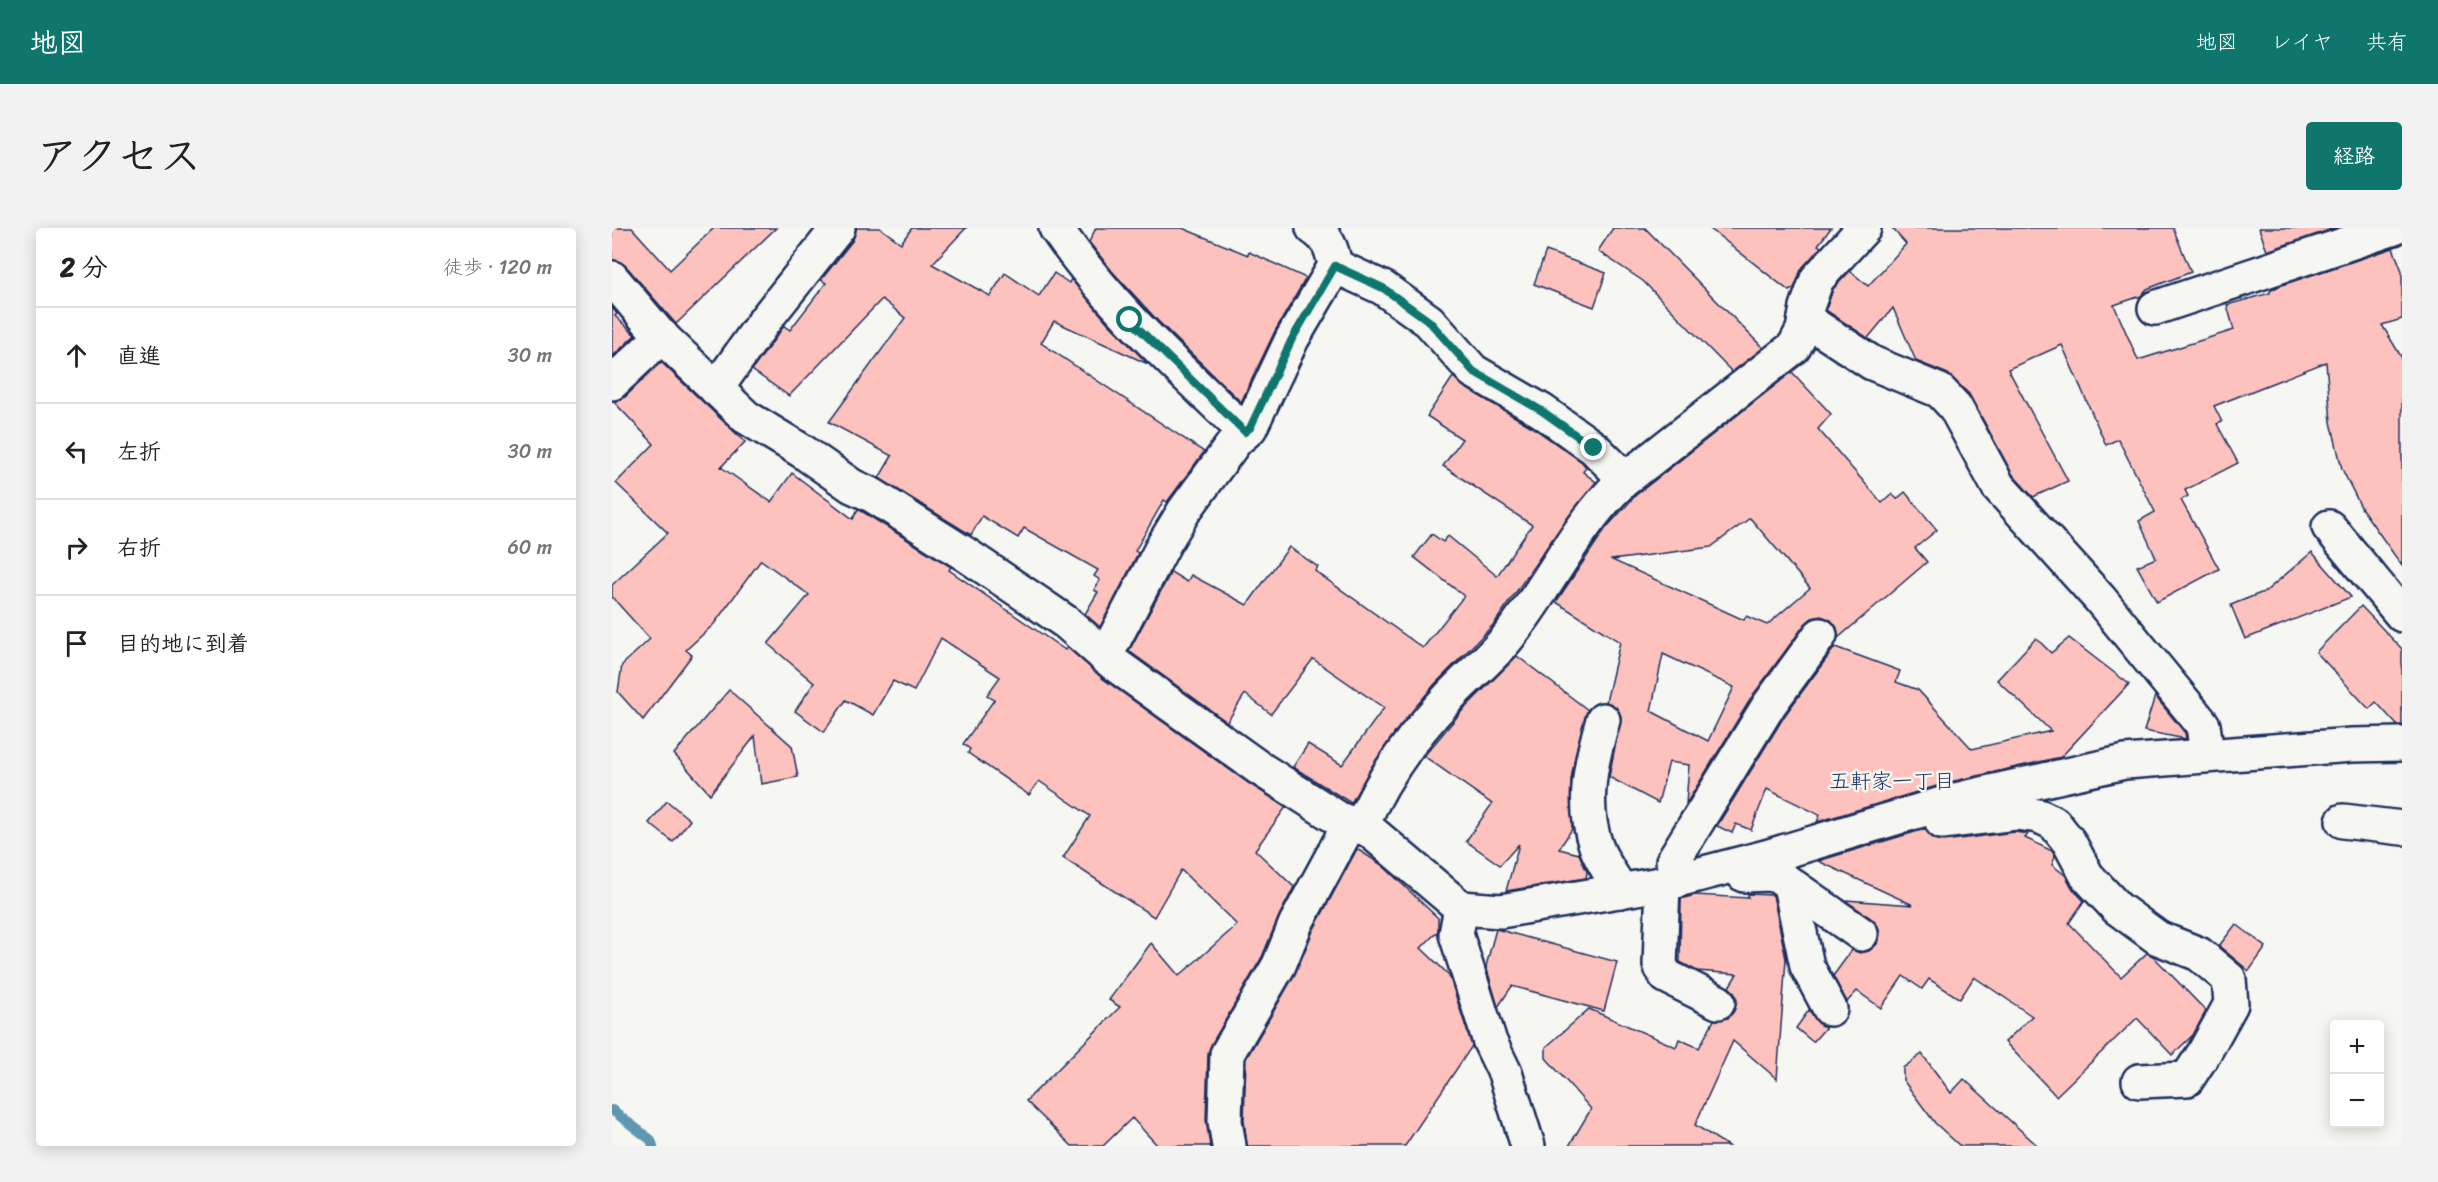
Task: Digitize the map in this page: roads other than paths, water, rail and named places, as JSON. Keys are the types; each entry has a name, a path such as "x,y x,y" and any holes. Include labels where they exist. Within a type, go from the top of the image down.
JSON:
{"street":[{"path":"716,389 765,320 838,228"},
{"path":"1056,228 1130,320 1245,432"},
{"path":"1105,657 1164,544 1184,511 1236,440 1250,428 1292,339 1335,266 1331,245 1322,234 1312,228"},
{"path":"1229,1146 1225,1121 1227,1054 1279,965 1296,923 1372,800 1430,718 1508,637 1603,500 1625,480 1794,347 1803,330 1817,279 1864,228"},
{"path":"2154,308 2394,228"},
{"path":"1335,266 1383,288 1429,321 1473,371 1542,411 1594,448 1625,480"},
{"path":"612,278 662,336 746,417 802,451 852,486 872,495 966,554 1035,601 1067,623 1105,657 1259,768 1339,819 1369,830 1461,908 1501,911 1669,882 1736,865 1920,811 2047,778 2125,762 2207,754 2402,744"},
{"path":"1805,319 1872,363 1940,391 1955,407 1998,486 2100,599 2203,725 2207,754"},
{"path":"612,383 662,336"},
{"path":"2329,527 2402,615"},
{"path":"1718,1002 1666,976 1660,965 1673,861 1769,705 1820,635"},
{"path":"1603,720 1591,761 1588,805 1596,846 1621,891"},
{"path":"1920,811 1924,824 2015,813 2039,816 2054,823 2069,842 2087,876 2117,908 2158,938 2199,954 2229,979 2231,1004 2187,1079 2139,1081"},
{"path":"2343,821 2402,828"},
{"path":"1736,865 1744,875 1769,874 1780,878 1860,934"},
{"path":"1790,885 1807,966 1830,1009"},
{"path":"1461,908 1456,934 1490,1042 1505,1073 1528,1146"}],"waterway":[{"path":"612,1110 651,1140 653,1146"}],"district":[{"name":"五軒家一丁目","path":"1892,781"}]}
